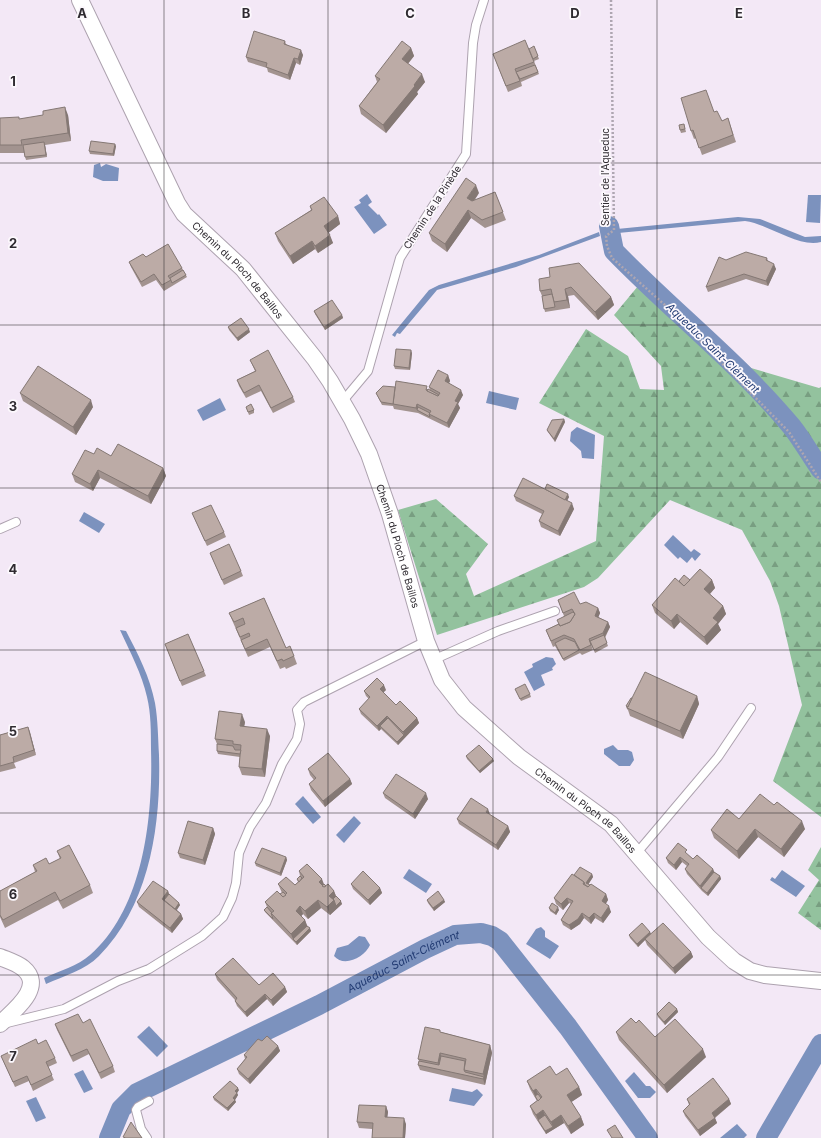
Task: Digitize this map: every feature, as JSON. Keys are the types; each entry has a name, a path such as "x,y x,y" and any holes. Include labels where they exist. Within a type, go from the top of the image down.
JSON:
{"street":[{"name":"Chemin du Pioch de Baillos","path":"80,0 177,203 184,214 243,269 315,359 342,402 369,454 390,514 426,641 442,680 464,708 520,757 611,824 708,937 734,961 750,971 765,975 821,981"},
{"path":"0,957 22,968 30,975 31,986 28,996 0,1024"}],"lane":[{"name":"Chemin de la Pinède","path":"342,402 368,371 400,258 466,154 473,44 476,25 484,0"},
{"path":"0,529 16,522"},
{"path":"433,660 498,632 555,611"},
{"path":"0,1024 64,1010 118,981 149,969 202,936 223,917 232,898 236,882 239,853 250,827 266,803 282,764 297,739 300,724 298,710 304,702 426,641"},
{"path":"636,854 718,757 751,708"},
{"path":"147,1138 139,1124 136,1110 138,1106 149,1101"}],"path":[{"name":"Sentier de l'Aqueduc","path":"611,0 614,230 606,236 609,252 612,258 666,306 736,375 789,432 821,482"}],"green space":[{"path":"648,274 751,368 819,388 821,387 821,817 773,781 802,705 779,606 770,581 742,530 670,500 598,578 584,587 437,635 398,510 436,499 488,544 466,574 474,596 596,541 604,436 539,403 586,329 628,356 640,389 664,390 661,366 614,315"},
{"path":"821,847 821,930 798,913 819,880 808,870"}],"water":[{"path":"100,163 101,167 106,164 119,168 118,181 103,181 93,177 94,165"},
{"path":"367,194 372,202 368,205 378,215 379,214 387,225 374,234 354,207 361,203 359,200"},
{"path":"808,195 821,195 820,223 806,222"},
{"path":"738,217 760,219 805,237 821,236 821,242 803,242 764,226 745,221 618,233 617,229"},
{"path":"599,232 600,236 516,267 437,290 400,334 397,333 395,337 392,335 429,290 439,285 539,255"},
{"path":"489,391 519,398 516,410 486,403"},
{"path":"220,398 226,410 203,421 197,410"},
{"path":"577,427 595,435 594,459 582,458 581,451 570,441 571,432"},
{"path":"84,512 105,524 99,533 79,521"},
{"path":"673,535 691,552 694,549 701,554 695,561 692,557 687,563 680,557 678,559 664,545"},
{"path":"120,630 126,631 139,657 153,693 156,709 159,755 158,809 149,862 141,888 130,912 116,935 99,956 81,969 46,984 44,978 85,959 108,935 123,912 134,887 142,860 150,803 150,716 142,680"},
{"path":"546,657 553,658 556,664 552,668 553,670 541,675 545,685 534,691 524,672 533,667 532,664"},
{"path":"613,745 618,750 628,750 632,752 634,760 630,766 619,766 604,754 604,749"},
{"path":"303,796 321,817 313,824 295,804"},
{"path":"354,816 361,823 344,843 336,835"},
{"path":"409,869 432,884 426,893 403,878"},
{"path":"782,870 805,886 796,897 770,880 772,877 775,879"},
{"path":"541,927 545,931 545,937 559,946 550,959 526,944 536,929"},
{"path":"359,936 365,937 370,945 359,957 354,960 343,961 334,956 337,948 348,945"},
{"path":"149,1026 168,1046 157,1057 137,1037"},
{"path":"83,1070 93,1089 84,1093 74,1074"},
{"path":"634,1072 646,1086 650,1086 656,1092 650,1098 638,1098 625,1081"},
{"path":"452,1088 472,1092 477,1089 483,1095 474,1106 449,1101"},
{"path":"36,1097 46,1118 36,1122 26,1101"},
{"path":"737,1124 747,1135 744,1138 720,1138"}],"building":[{"path":"254,31 285,41 284,44 301,50 298,59 294,58 288,75 266,67 267,63 246,57"},
{"path":"525,40 534,62 515,69 520,81 506,86 493,54"},
{"path":"402,41 411,48 402,59 422,74 414,85 415,86 383,125 359,106 380,79 375,76"},
{"path":"534,46 538,56 533,59 529,49"},
{"path":"535,65 538,72 520,79 516,72"},
{"path":"706,90 714,112 717,111 722,121 728,118 733,135 699,148 693,130 691,131 681,98"},
{"path":"65,107 68,133 21,140 22,145 0,145 0,118 19,117 19,119 43,115 43,111"},
{"path":"684,124 685,129 680,130 679,125"},
{"path":"91,141 115,144 113,154 89,151"},
{"path":"44,142 46,155 25,157 23,145"},
{"path":"466,178 476,185 467,198 472,201 495,192 503,212 482,220 468,210 445,244 429,233"},
{"path":"324,197 338,216 324,226 330,235 315,246 312,241 290,256 275,233 312,210 310,206"},
{"path":"168,244 182,268 168,276 171,280 162,285 154,274 141,282 129,262 143,254 146,257"},
{"path":"746,252 767,258 766,260 774,264 766,281 744,274 706,287 719,257 726,260"},
{"path":"579,263 611,297 595,312 571,287 565,289 567,300 554,302 551,289 540,291 539,279 550,277 549,268"},
{"path":"183,270 186,275 172,283 170,278"},
{"path":"552,294 555,307 544,309 542,296"},
{"path":"332,300 342,315 324,327 314,311"},
{"path":"241,318 249,329 237,338 228,327"},
{"path":"396,349 411,350 409,368 394,366"},
{"path":"268,350 293,397 271,408 259,385 244,393 237,380 256,371 250,360"},
{"path":"38,366 91,400 73,427 20,393"},
{"path":"438,370 448,375 445,381 461,390 455,401 458,402 447,423 429,414 431,411 417,404 416,408 393,404 396,381 427,386 426,390 438,396 440,393 429,387"},
{"path":"383,386 395,387 393,404 381,402 376,393"},
{"path":"428,389 439,395 438,396 427,391"},
{"path":"251,404 254,410 248,412 246,407"},
{"path":"418,407 430,413 430,417 417,410"},
{"path":"564,419 554,439 547,430 552,420"},
{"path":"118,444 163,468 148,496 98,470 90,484 72,474 85,450 94,454 97,448 111,456"},
{"path":"523,478 572,503 558,531 539,521 544,511 514,496"},
{"path":"547,484 568,494 565,500 545,489"},
{"path":"211,505 224,532 205,541 192,513"},
{"path":"229,544 241,571 222,580 210,553"},
{"path":"700,569 712,580 704,589 723,606 713,618 718,622 704,637 677,614 671,621 652,605 675,578 684,586"},
{"path":"684,575 690,580 684,586 679,581"},
{"path":"574,592 580,604 586,602 598,608 595,616 608,622 603,633 589,639 591,645 580,650 574,639 564,635 551,641 546,630 559,624 560,626 570,622 575,614 572,609 563,613 558,600"},
{"path":"264,598 286,648 290,646 294,656 283,661 282,659 277,661 267,639 245,649 241,640 250,636 249,633 240,637 236,628 245,624 243,618 234,622 229,613"},
{"path":"573,612 575,614 570,622 560,626 557,620"},
{"path":"188,634 204,671 180,681 165,644"},
{"path":"604,635 607,643 594,650 590,641"},
{"path":"565,638 575,642 579,650 563,659 555,643"},
{"path":"645,672 697,696 680,731 627,708"},
{"path":"377,678 384,685 380,689 396,705 400,701 417,718 403,732 387,716 377,726 359,709 370,697 364,691"},
{"path":"525,684 530,694 520,699 515,689"},
{"path":"632,698 628,707 626,706"},
{"path":"219,711 242,714 240,726 267,729 262,769 239,767 241,745 233,744 233,741 215,739"},
{"path":"388,718 404,735 397,742 380,726"},
{"path":"28,727 34,750 13,757 14,762 0,766 0,735"},
{"path":"217,744 233,746 235,750 241,750 240,754 217,751"},
{"path":"479,745 493,759 479,771 466,756"},
{"path":"328,753 350,779 323,801 309,784 316,778 308,769"},
{"path":"396,774 426,793 413,814 383,793"},
{"path":"760,794 774,805 777,802 802,821 781,849 755,829 737,851 711,830 727,809 739,819"},
{"path":"471,798 488,809 486,812 508,826 496,845 457,819"},
{"path":"188,821 213,828 203,860 178,853"},
{"path":"678,843 687,850 685,852 693,859 697,855 713,869 700,886 685,869 689,864 680,857 674,865 666,858"},
{"path":"69,845 90,885 60,901 55,892 3,920 0,915 0,891 37,871 33,865 46,858 49,864 61,858 57,851"},
{"path":"262,848 286,857 280,873 255,863"},
{"path":"307,864 322,879 319,882 324,887 328,884 334,891 329,896 334,900 327,907 318,900 305,911 300,906 296,911 305,920 291,934 271,913 274,911 265,902 277,891 283,897 287,893 278,884 286,877 295,885 304,877 299,871"},
{"path":"580,867 592,874 586,883 590,885 588,887 574,875"},
{"path":"363,871 380,888 368,900 351,884"},
{"path":"714,872 720,876 707,893 701,888"},
{"path":"572,874 584,882 583,884 588,887 591,884 606,894 602,901 609,906 601,918 594,913 589,918 582,913 578,919 569,925 561,920 573,901 567,898 561,904 554,898"},
{"path":"300,876 302,878 299,882 297,879"},
{"path":"153,881 168,891 162,899 181,914 170,928 137,902"},
{"path":"438,891 444,900 433,908 427,900"},
{"path":"283,892 286,895 283,897 280,894"},
{"path":"169,894 179,903 175,909 164,900"},
{"path":"336,896 341,901 336,906 333,899"},
{"path":"552,903 558,907 555,913 549,908"},
{"path":"267,907 272,913 273,919 264,910"},
{"path":"642,923 650,932 637,944 629,935"},
{"path":"663,923 691,952 673,968 645,939"},
{"path":"307,926 310,928 296,942 293,939"},
{"path":"233,958 259,985 273,973 285,987 271,1000 265,994 245,1012 235,1001 237,998 215,974"},
{"path":"669,1002 677,1009 664,1022 657,1014"},
{"path":"78,1014 83,1023 90,1019 113,1066 99,1073 87,1049 71,1056 55,1024"},
{"path":"631,1018 636,1023 639,1020 655,1037 675,1019 703,1049 664,1085 616,1032"},
{"path":"425,1027 490,1045 483,1074 464,1070 466,1059 440,1053 438,1063 418,1059"},
{"path":"267,1036 278,1046 248,1079 237,1069 247,1057 244,1055 258,1039 262,1041"},
{"path":"36,1039 38,1044 46,1040 55,1058 46,1062 52,1075 31,1085 27,1076 13,1082 1,1056"},
{"path":"441,1056 465,1061 465,1072 484,1077 483,1079 418,1065 419,1061 439,1065"},
{"path":"550,1066 556,1075 567,1068 579,1087 567,1095 581,1117 568,1126 561,1115 551,1122 543,1110 536,1115 530,1106 542,1097 536,1089 533,1091 527,1081"},
{"path":"713,1078 729,1099 712,1113 715,1118 698,1130 683,1111 690,1104 687,1099"},
{"path":"230,1081 238,1088 235,1091 237,1093 233,1098 235,1100 227,1108 213,1097"},
{"path":"538,1094 541,1098 538,1101 535,1096"},
{"path":"359,1105 386,1106 385,1117 404,1118 403,1138 372,1138 373,1123 357,1122"},
{"path":"545,1115 553,1127 545,1131 538,1120"},
{"path":"131,1122 142,1138 123,1137"},
{"path":"615,1125 623,1138 612,1138 607,1130"}],"waterway":[{"name":"Aqueduc Saint-Clément","path":"609,226 614,251 728,359 772,404 796,432 821,470"},
{"name":"Aqueduc Saint-Clément","path":"109,1138 121,1109 137,1093 319,1005 425,949 455,935 481,933 492,936 500,941 568,1027 648,1138"},
{"name":"Aqueduc Saint-Clément","path":"766,1138 821,1044"}]}
